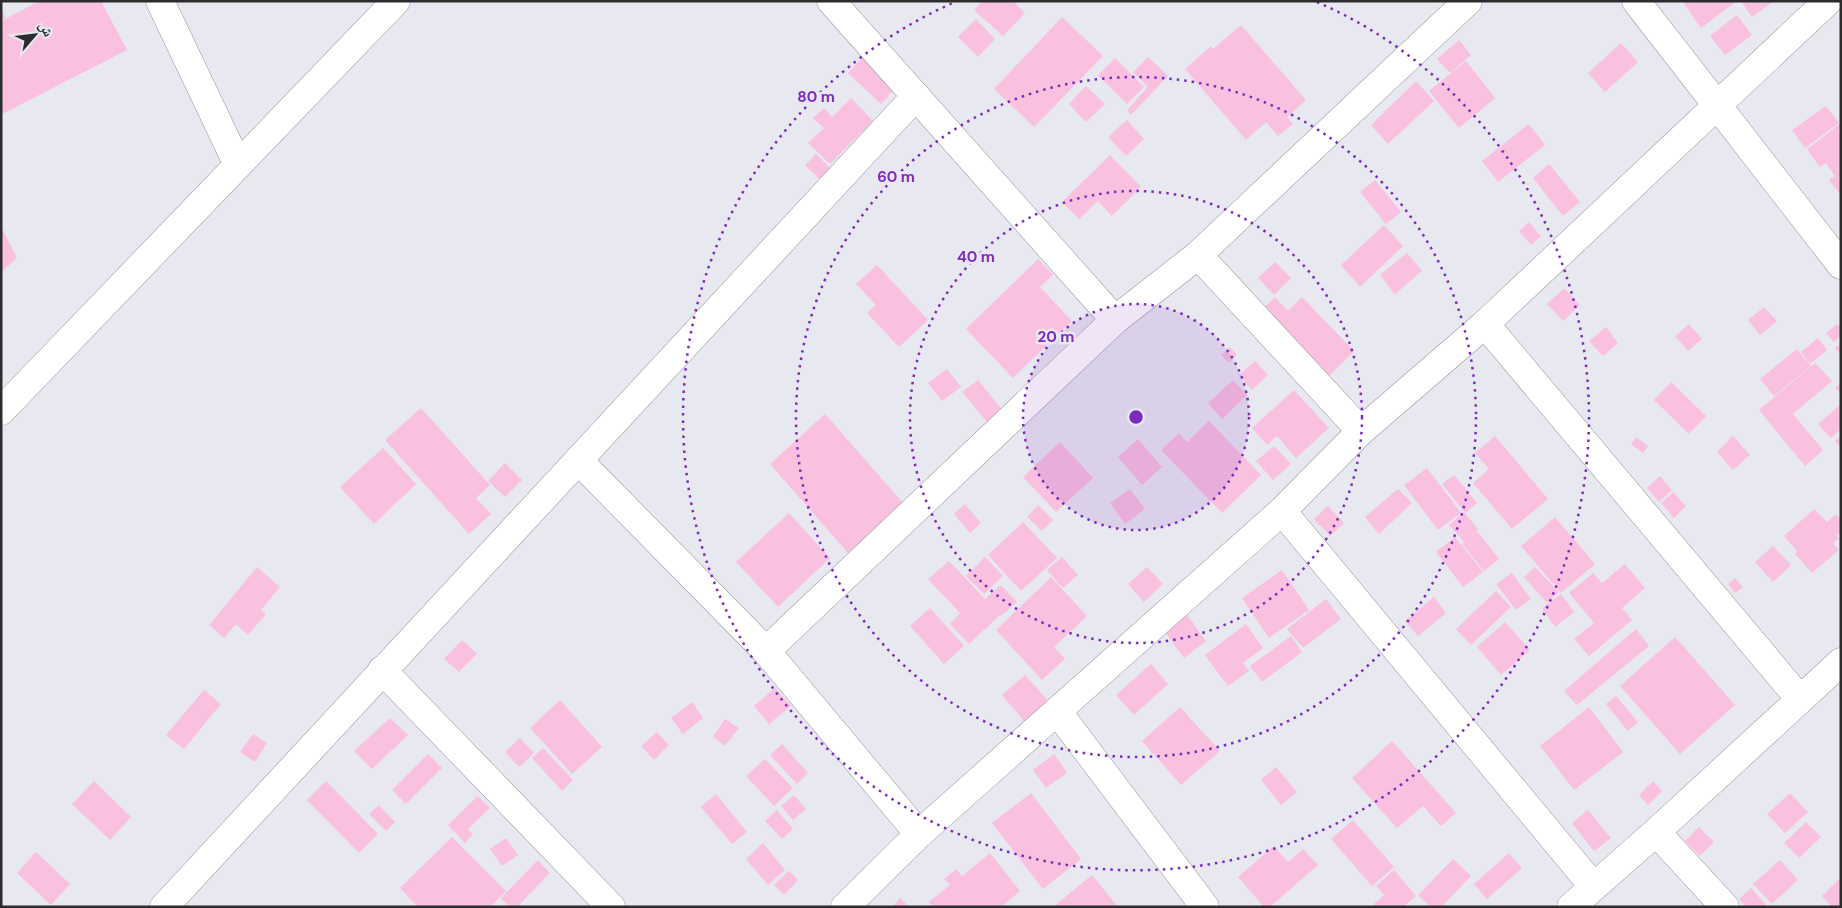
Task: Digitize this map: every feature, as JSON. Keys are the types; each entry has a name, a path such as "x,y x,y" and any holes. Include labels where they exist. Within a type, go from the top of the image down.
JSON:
{"street":[{"path":"160,1 238,165"},
{"path":"1,411 396,1"},
{"path":"831,1 1115,320"},
{"path":"766,651 1115,320 1198,255 1468,1"},
{"path":"1636,1 1841,265"},
{"path":"845,907 919,834 1282,511 1361,430 1485,324 1828,1"},
{"path":"181,901 382,670 916,96"},
{"path":"1198,255 1361,430"},
{"path":"1485,324 1800,698"},
{"path":"579,460 766,651 919,834"},
{"path":"1282,511 1593,886"},
{"path":"1571,907 1656,832 1841,662"},
{"path":"382,670 611,907"},
{"path":"1057,711 1205,907"},
{"path":"1656,832 1725,907"}],"building":[{"path":"40,1 101,1 127,50 2,114 1,21"},
{"path":"983,1 1013,1 1025,13 1003,36 974,10"},
{"path":"1682,1 1737,1 1701,28"},
{"path":"1741,1 1774,1 1752,17"},
{"path":"1,8 6,18 1,20"},
{"path":"1737,15 1752,35 1725,55 1710,36"},
{"path":"1062,17 1103,56 1034,127 994,89"},
{"path":"976,19 995,39 978,57 958,37"},
{"path":"1241,25 1306,100 1287,117 1293,124 1278,136 1266,122 1246,140 1185,69 1211,46 1213,49"},
{"path":"1459,40 1471,55 1450,73 1437,59"},
{"path":"1621,43 1638,62 1605,92 1588,73"},
{"path":"865,55 897,86 881,104 848,73"},
{"path":"1148,57 1168,76 1131,115 1127,110 1148,87 1133,72"},
{"path":"1115,58 1144,87 1127,104 1098,75"},
{"path":"1466,61 1495,98 1459,128 1429,91"},
{"path":"1416,81 1434,101 1388,144 1371,125"},
{"path":"1086,86 1105,104 1086,122 1069,104"},
{"path":"851,98 873,121 830,164 808,143 824,128 813,118 824,108 832,117"},
{"path":"1826,106 1839,123 1805,148 1792,130"},
{"path":"1127,120 1144,139 1126,156 1108,137"},
{"path":"1841,123 1841,195 1829,180 1835,176 1826,163 1820,167 1807,149"},
{"path":"1529,124 1545,145 1498,182 1482,161"},
{"path":"816,154 833,171 822,182 805,165"},
{"path":"1110,155 1141,187 1112,216 1098,201 1079,219 1062,202"},
{"path":"1549,164 1580,202 1563,216 1533,178"},
{"path":"1375,180 1401,212 1386,224 1360,192"},
{"path":"1529,222 1541,236 1531,245 1519,231"},
{"path":"1384,225 1403,246 1360,287 1341,265"},
{"path":"1,226 17,258 1,272"},
{"path":"1407,253 1422,271 1395,294 1380,275"},
{"path":"1038,259 1053,275 1040,287 1072,321 1013,378 966,329"},
{"path":"1275,262 1291,278 1274,295 1258,278"},
{"path":"877,265 928,320 899,347 867,313 876,305 856,284"},
{"path":"1564,288 1580,305 1563,321 1547,304"},
{"path":"1275,297 1288,311 1302,297 1354,351 1326,379 1259,312"},
{"path":"1764,307 1777,321 1760,335 1748,320"},
{"path":"1689,324 1702,339 1688,351 1675,336"},
{"path":"1837,324 1841,328 1841,336 1834,342 1826,333"},
{"path":"1606,327 1618,343 1603,356 1589,341"},
{"path":"1818,338 1827,350 1810,364 1801,352"},
{"path":"1841,343 1841,355 1835,348"},
{"path":"1230,347 1237,355 1229,363 1221,355"},
{"path":"1797,349 1811,366 1774,396 1760,379"},
{"path":"1255,361 1268,375 1252,390 1239,375"},
{"path":"1815,363 1832,381 1793,414 1823,450 1805,466 1759,410"},
{"path":"947,369 961,387 942,401 928,383"},
{"path":"978,380 1003,411 988,423 962,392"},
{"path":"1233,380 1247,395 1222,419 1208,403"},
{"path":"1671,382 1706,416 1689,434 1654,400"},
{"path":"1841,383 1841,394 1835,388"},
{"path":"1294,390 1329,428 1296,458 1277,436 1267,445 1252,428"},
{"path":"1841,404 1841,429 1831,438 1818,424"},
{"path":"421,408 490,485 476,498 491,514 469,534 385,440"},
{"path":"825,414 903,503 848,553 770,464"},
{"path":"1209,421 1261,475 1222,513 1161,450 1179,433 1187,442"},
{"path":"1495,436 1548,499 1512,529 1473,483 1489,469 1475,453"},
{"path":"1733,436 1750,455 1733,470 1717,452"},
{"path":"1841,436 1841,447 1835,441"},
{"path":"1636,437 1648,446 1643,453 1631,444"},
{"path":"1138,439 1162,467 1142,485 1118,457"},
{"path":"1060,442 1093,478 1056,512 1023,477"},
{"path":"1274,446 1291,464 1273,480 1256,461"},
{"path":"383,448 416,484 374,524 340,487"},
{"path":"505,463 522,480 505,497 488,481"},
{"path":"1427,468 1461,513 1438,530 1404,485"},
{"path":"1454,475 1477,503 1465,513 1442,484"},
{"path":"1660,476 1672,490 1659,502 1647,488"},
{"path":"1130,489 1145,509 1125,524 1110,503"},
{"path":"1398,489 1412,503 1379,534 1365,517"},
{"path":"1673,492 1686,506 1674,518 1661,503"},
{"path":"965,504 981,523 970,533 954,514"},
{"path":"1038,505 1053,520 1042,531 1027,517"},
{"path":"1328,506 1344,523 1330,536 1314,519"},
{"path":"1814,509 1827,522 1836,514 1841,519 1841,532 1836,536 1839,538 1833,543 1839,550 1812,573 1795,554 1797,551 1784,536"},
{"path":"1464,512 1478,529 1467,539 1477,531 1499,559 1484,571 1462,544 1464,542 1449,525"},
{"path":"789,513 830,558 778,607 736,562"},
{"path":"1555,517 1595,564 1561,593 1521,546"},
{"path":"1023,522 1057,558 1021,591 988,555"},
{"path":"1455,537 1483,572 1463,587 1436,552"},
{"path":"1773,546 1791,565 1773,582 1755,562"},
{"path":"985,557 1003,576 984,594 966,576"},
{"path":"1062,557 1078,575 1063,588 1047,570"},
{"path":"949,561 985,599 1001,585 1017,602 969,644 950,624 960,613 928,579"},
{"path":"1625,564 1645,588 1622,608 1632,620 1589,656 1574,639 1594,623 1569,593 1593,573 1602,583"},
{"path":"257,567 280,587 261,610 266,614 248,635 236,624 224,638 209,625"},
{"path":"1147,567 1163,584 1144,602 1128,584"},
{"path":"1535,567 1559,592 1547,603 1524,577"},
{"path":"1282,570 1309,610 1269,638 1242,598"},
{"path":"1512,573 1531,599 1516,610 1496,584"},
{"path":"1051,577 1087,616 1054,647 1065,659 1042,680 996,630"},
{"path":"1735,578 1743,587 1735,593 1728,584"},
{"path":"1496,591 1511,607 1471,645 1456,629"},
{"path":"1561,594 1574,612 1555,627 1542,608"},
{"path":"1434,597 1446,613 1418,636 1405,621"},
{"path":"1326,599 1341,619 1303,648 1287,629"},
{"path":"930,608 964,646 944,664 910,626"},
{"path":"1187,615 1206,641 1184,658 1165,632"},
{"path":"1505,622 1530,650 1501,675 1477,647"},
{"path":"1246,624 1263,648 1243,663 1249,671 1228,686 1205,655"},
{"path":"1636,629 1649,646 1577,705 1564,691"},
{"path":"1291,636 1302,652 1262,682 1250,666"},
{"path":"1675,637 1735,705 1680,754 1620,686"},
{"path":"462,640 477,654 459,672 444,659"},
{"path":"1151,664 1168,684 1134,715 1116,695"},
{"path":"1025,675 1053,706 1029,727 1002,695"},
{"path":"775,688 791,706 769,724 754,706"},
{"path":"204,690 221,704 184,749 166,735"},
{"path":"1616,696 1638,722 1628,731 1606,704"},
{"path":"560,700 602,747 572,774 530,728"},
{"path":"692,702 703,718 683,734 671,718"},
{"path":"1180,707 1220,751 1181,785 1142,741"},
{"path":"1589,707 1623,752 1574,790 1540,746"},
{"path":"390,718 408,735 372,769 354,751"},
{"path":"725,719 739,728 725,746 713,737"},
{"path":"657,732 669,745 654,760 641,746"},
{"path":"253,734 267,743 255,762 240,752"},
{"path":"520,738 534,753 519,767 505,752"},
{"path":"1392,741 1456,813 1441,826 1423,806 1397,828 1352,778"},
{"path":"782,744 808,773 797,784 770,755"},
{"path":"543,748 573,780 562,791 532,758"},
{"path":"428,754 442,768 406,804 392,790"},
{"path":"1054,754 1067,773 1046,788 1033,770"},
{"path":"765,759 793,788 774,806 746,776"},
{"path":"1276,767 1297,792 1281,805 1261,780"},
{"path":"94,781 131,817 110,840 72,804"},
{"path":"326,781 378,834 359,853 307,800"},
{"path":"1653,781 1662,791 1648,805 1639,795"},
{"path":"1031,793 1081,859 1043,889 992,823"},
{"path":"1790,793 1808,812 1785,833 1767,814"},
{"path":"716,794 747,832 732,844 701,807"},
{"path":"794,795 806,809 793,820 781,806"},
{"path":"478,796 490,808 468,829 473,834 465,843 448,825"},
{"path":"379,805 395,822 386,831 369,814"},
{"path":"777,810 793,829 782,839 765,821"},
{"path":"1588,810 1611,838 1594,851 1572,823"},
{"path":"1353,820 1394,867 1372,886 1331,839"},
{"path":"1806,822 1821,837 1799,858 1784,843"},
{"path":"1699,827 1714,842 1700,856 1685,841"},
{"path":"452,837 506,891 490,907 418,907 400,888"},
{"path":"506,838 518,855 502,866 490,849"},
{"path":"763,843 785,870 768,885 746,859"},
{"path":"1274,846 1288,862 1303,849 1318,865 1270,907 1264,907 1238,877"},
{"path":"36,852 70,884 51,905 17,873"},
{"path":"990,853 1020,891 1001,907 933,907 929,902 950,885 944,879 956,869 962,876"},
{"path":"1509,853 1522,868 1487,899 1474,884"},
{"path":"1453,859 1471,876 1441,907 1431,907 1418,895"},
{"path":"538,860 550,873 517,907 509,907 501,898"},
{"path":"1780,860 1798,880 1772,904 1753,884"},
{"path":"1394,870 1416,896 1403,907 1376,907 1374,904 1384,895 1376,886"},
{"path":"789,871 798,880 784,895 774,885"},
{"path":"1092,875 1118,907 1053,907"},
{"path":"1839,879 1841,881 1841,907 1832,907 1822,896"},
{"path":"1751,888 1768,907 1746,907 1739,899"},
{"path":"900,898 909,907 893,907"}]}
